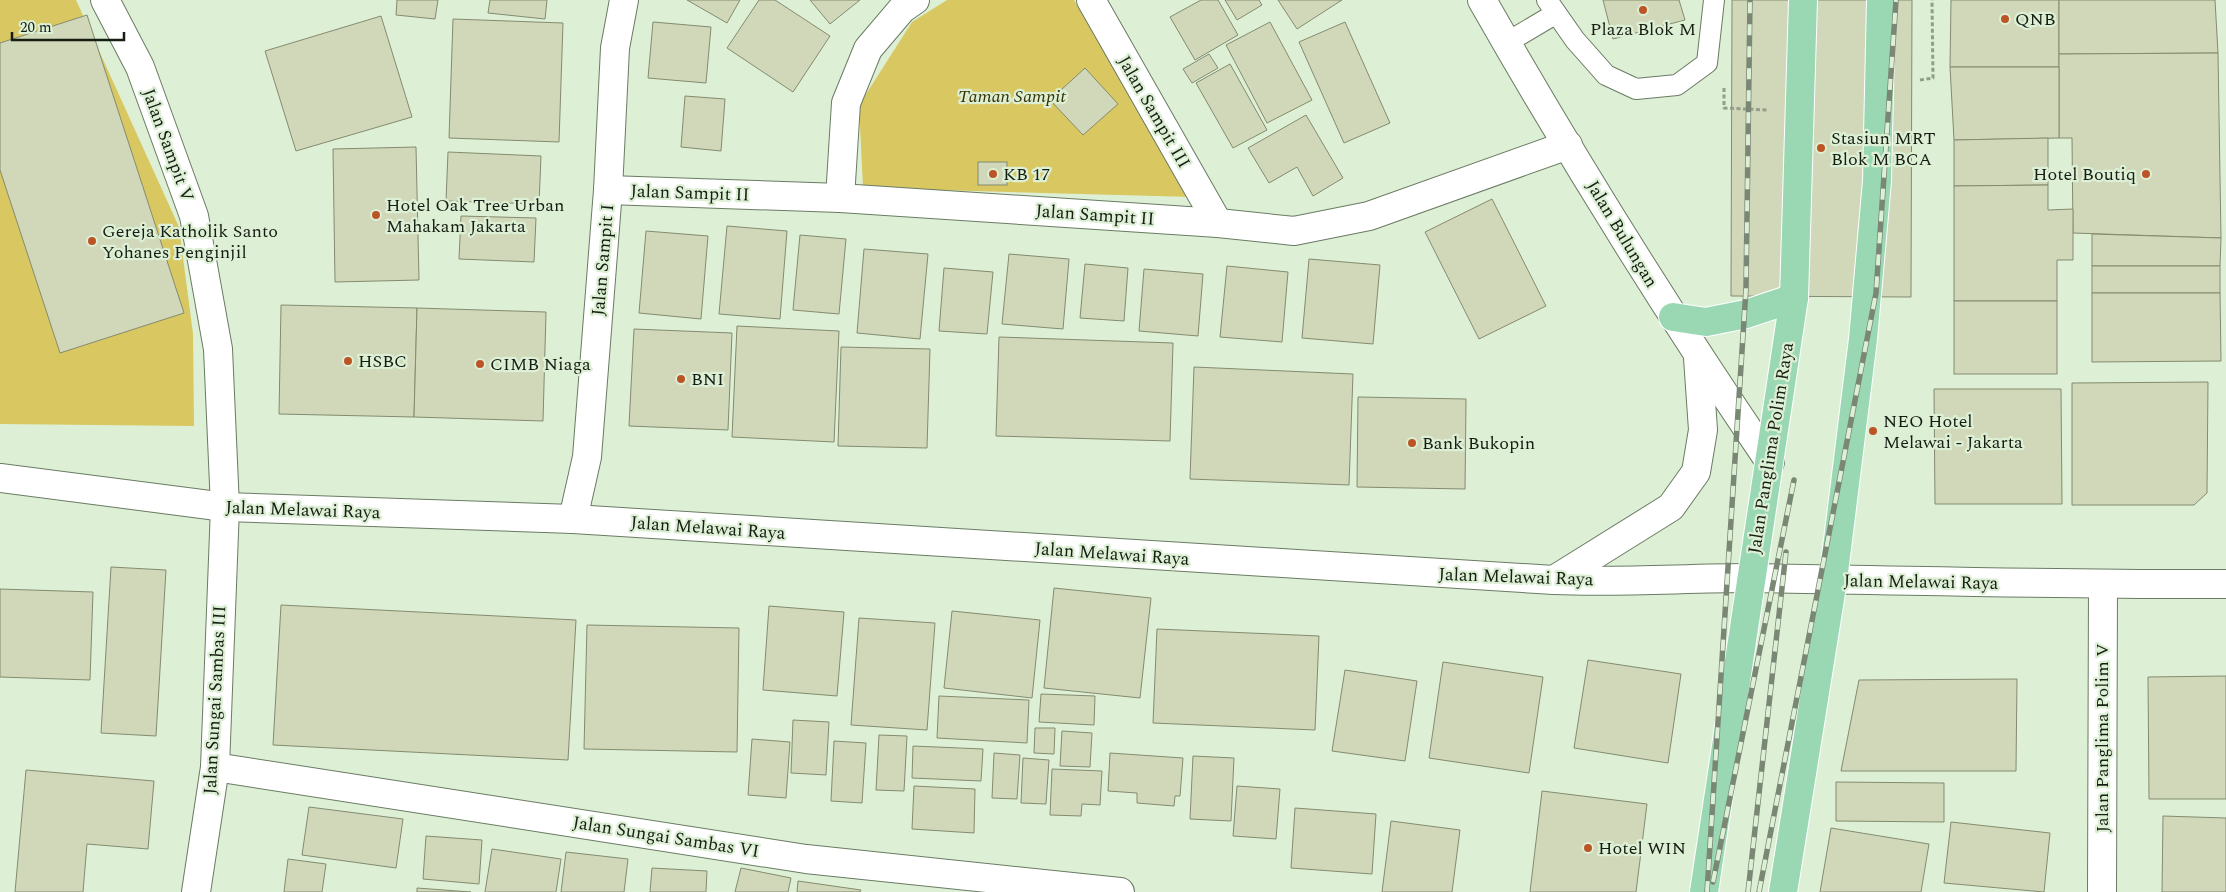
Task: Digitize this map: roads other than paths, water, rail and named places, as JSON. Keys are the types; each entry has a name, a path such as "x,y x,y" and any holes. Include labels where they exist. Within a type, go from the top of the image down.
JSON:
{"main road":[{"name":"Jalan Panglima Polim Raya","path":"1704,892 1750,578 1770,462 1794,298 1803,0"},
{"path":"1783,892 1833,580 1863,339 1875,201 1881,0"},
{"path":"1673,317 1706,322 1746,314 1794,298"}],"street":[{"name":"Jalan Sampit V","path":"105,0 140,67 194,216 218,349 225,507"},
{"name":"Jalan Sampit I","path":"573,519 587,457 608,190 615,48 624,0"},
{"path":"840,198 846,103 868,49 902,8 915,0"},
{"name":"Jalan Sampit III","path":"1091,0 1218,223"},
{"name":"Jalan Bulungan","path":"1482,0 1530,85 1673,317 1770,462"},
{"name":"Jalan Sampit II","path":"608,190 840,198 1218,223 1294,231 1369,216 1568,145"},
{"path":"1554,580 1671,507 1696,472 1703,430 1698,356"},
{"name":"Jalan Melawai Raya","path":"0,478 225,507 573,519 1589,582 1750,578 2103,585 2226,584"},
{"name":"Jalan Sungai Sambas III","path":"196,892 215,767 225,507"},
{"name":"Jalan Panglima Polim V","path":"2102,892 2103,585"},
{"name":"Jalan Sungai Sambas VI","path":"215,767 806,859 1120,892"}],"lane":[{"path":"1506,43 1551,7 1574,40 1606,75 1636,89 1677,85 1707,64 1714,0"}],"railway":[{"path":"1707,892 1746,289 1750,0"},
{"path":"1759,892 1876,293 1896,0"},
{"path":"1713,882 1794,480"},
{"path":"1748,892 1786,552"}],"place":[{"name":"Plaza Blok M","path":"1643,10"},
{"name":"QNB","path":"2005,19"},
{"name":"Stasiun MRT Blok M BCA","path":"1821,148"},
{"name":"KB 17","path":"993,174"},
{"name":"Hotel Boutiq","path":"2146,174"},
{"name":"Hotel Oak Tree Urban Mahakam Jakarta","path":"376,215"},
{"name":"Gereja Katholik Santo Yohanes Penginjil","path":"92,241"},
{"name":"HSBC","path":"348,361"},
{"name":"CIMB Niaga","path":"480,364"},
{"name":"BNI","path":"681,379"},
{"name":"NEO Hotel Melawai - Jakarta","path":"1873,431"},
{"name":"Bank Bukopin","path":"1412,443"},
{"name":"Hotel WIN","path":"1588,848"}],"park label":[{"name":"Taman Sampit","path":"1012,96"}]}
